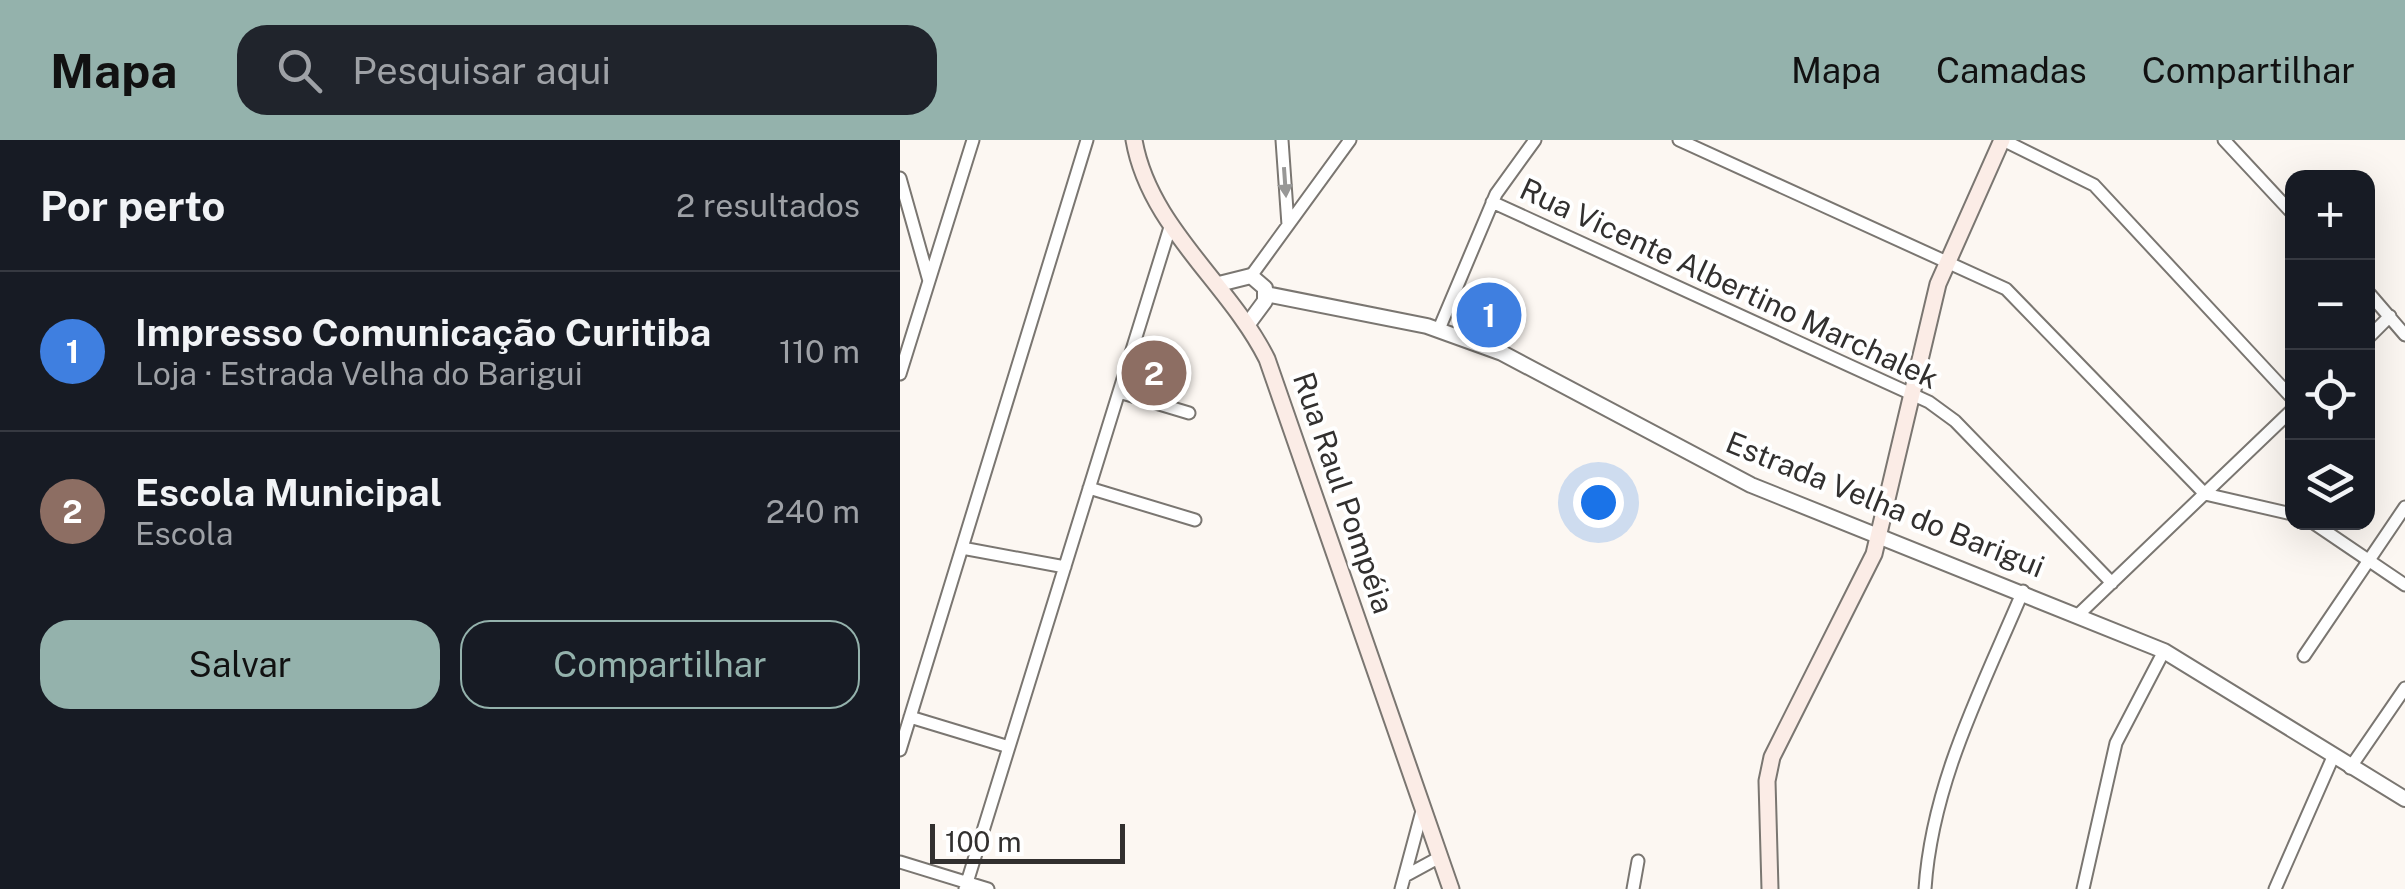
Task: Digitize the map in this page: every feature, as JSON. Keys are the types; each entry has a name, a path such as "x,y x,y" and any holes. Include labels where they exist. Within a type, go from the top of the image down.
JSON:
{"main road":[{"name":"Rua Raul Pompéia","path":"1134,140 1150,190 1170,224 1248,324 1288,413 1451,889"},
{"path":"1770,889 1767,782 1772,757 1833,642 1880,536 1947,262 2002,140"}],"street":[{"path":"900,374 973,140"},
{"path":"900,750 1087,140"},
{"path":"1282,140 1288,225"},
{"path":"1219,284 1251,276 1350,140"},
{"path":"1439,329 1492,202 1535,140"},
{"path":"1679,140 2016,297 2204,494 2285,512"},
{"path":"2002,140 2094,185 2285,390"},
{"path":"2224,140 2285,205"},
{"path":"900,178 929,280"},
{"name":"Rua Vicente Albertino Marchalek","path":"1492,202 1913,394 1955,421 2112,583"},
{"path":"966,886 1170,224"},
{"path":"1248,324 1262,309 1266,294 1251,276"},
{"name":"Estrada Velha do Barigui","path":"1266,294 1439,329 1533,367 1751,485 2023,591 2164,651 2405,799"},
{"path":"2375,300 2405,335"},
{"path":"2375,331 2390,316"},
{"path":"1119,392 1189,413"},
{"path":"2080,614 2285,417"},
{"path":"1089,488 1195,520"},
{"path":"2304,656 2405,507"},
{"path":"2325,530 2405,585"},
{"path":"962,548 1064,566"},
{"path":"1925,889 1931,834 1944,787 2023,591"},
{"path":"2082,889 2116,743 2164,651"},
{"path":"2350,768 2405,688"},
{"path":"910,717 1009,747"},
{"path":"2275,889 2333,757"},
{"path":"1403,882 1423,809"},
{"path":"1403,882 1440,858"},
{"path":"1634,889 1638,861"},
{"path":"900,862 966,886 988,889"}],"place":[{"name":"Impresso Comunicação Curitiba","path":"1489,315"},
{"name":"Escola Municipal","path":"1154,373"}]}
